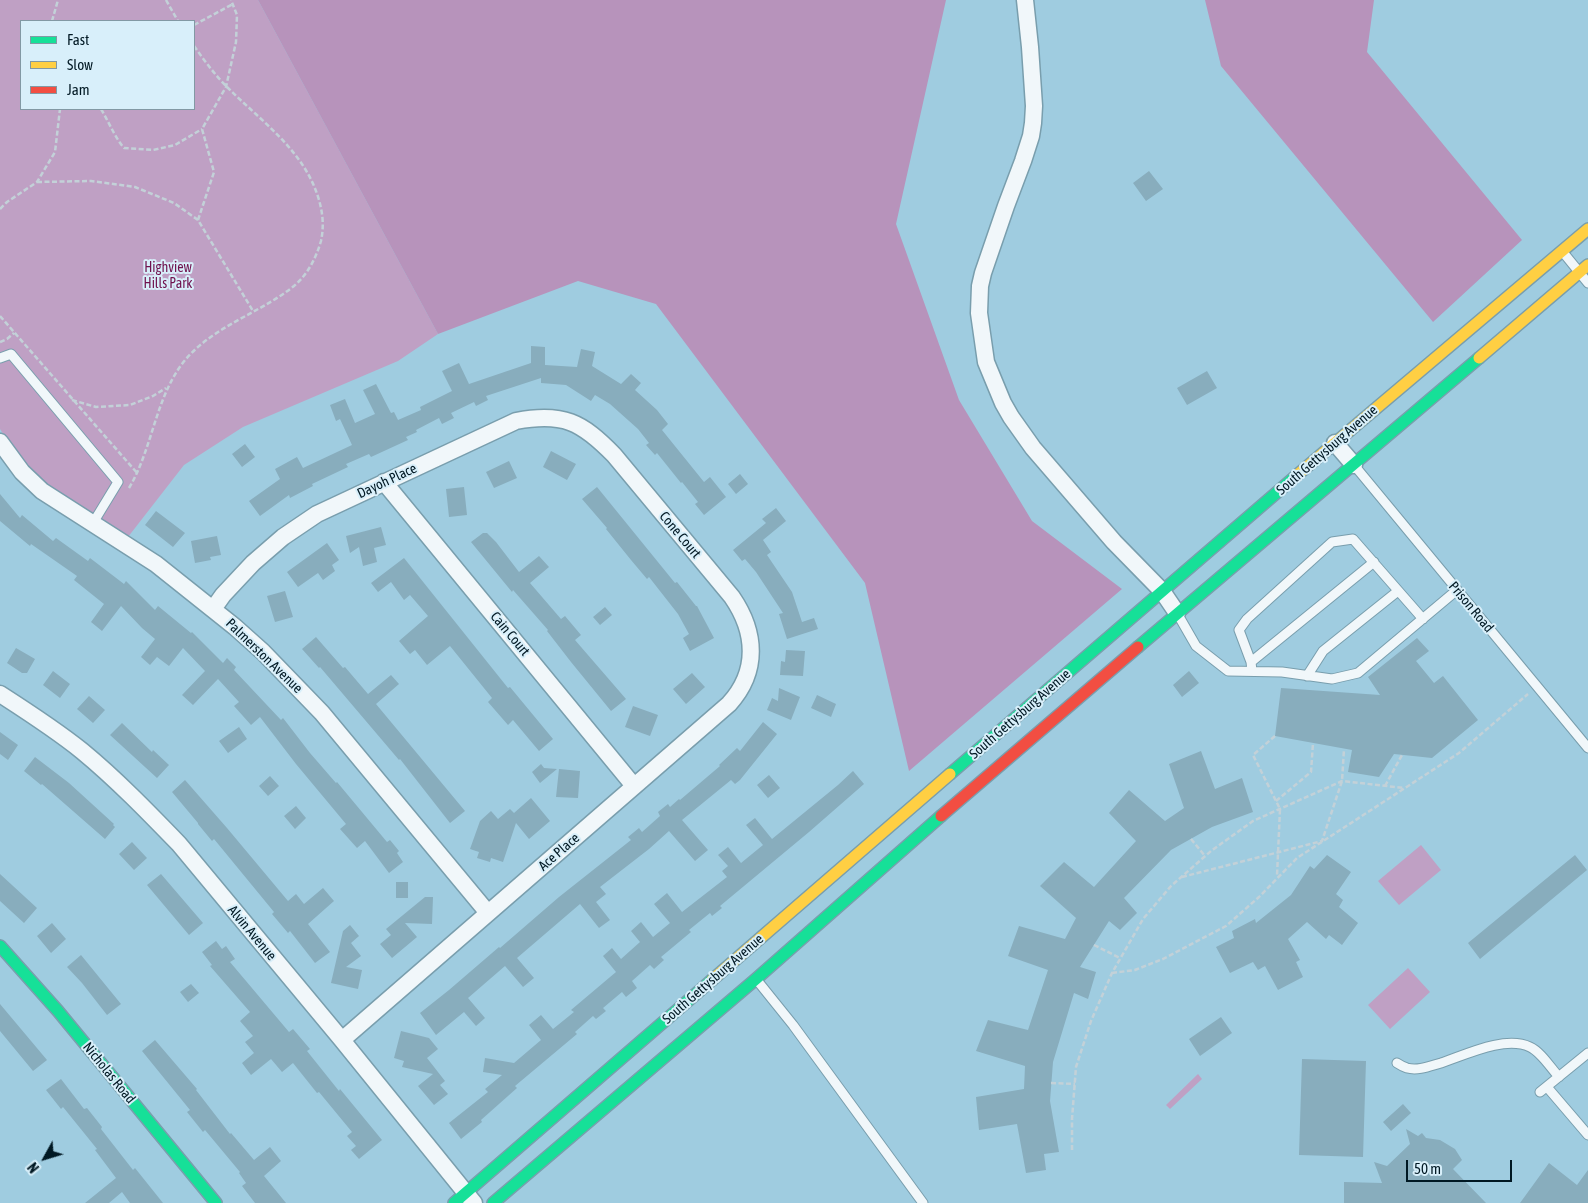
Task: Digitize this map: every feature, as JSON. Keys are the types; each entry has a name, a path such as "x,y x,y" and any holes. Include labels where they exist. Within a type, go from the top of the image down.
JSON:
{"main road":[{"name":"South Gettysburg Avenue","path":"465,1200 1162,591 1588,229"},
{"name":"South Gettysburg Avenue","path":"493,1203 756,979 890,858 1584,269"},
{"name":"Nicholas Road","path":"0,946 58,1011 216,1203"}],"street":[{"path":"1025,0 1034,106 1033,123 1031,136 980,286 979,313 986,362 1011,417 1033,448 1114,542 1162,591 1177,613"},
{"name":"Dayoh Place","path":"213,609 253,562 283,537 317,514 384,482 516,421 531,418 553,418 575,423 590,432"},
{"name":"Cone Court","path":"590,432 614,455 732,597 748,628 751,649"},
{"name":"Palmerston Avenue","path":"0,442 22,472 42,491 156,564 263,652 322,713 488,913"},
{"path":"1335,443 1354,465"},
{"name":"Cain Court","path":"384,482 634,786"},
{"name":"Ace Place","path":"342,1040 634,786 690,740 735,697 741,689 748,672 751,649"},
{"name":"Alvin Avenue","path":"0,694 29,713 102,768 178,844 342,1040 465,1200"}],"lane":[{"path":"1562,251 1584,269 1588,283"},
{"path":"0,358 11,354 118,482 93,523"},
{"name":"Prison Road","path":"1354,465 1588,748"},
{"path":"1252,672 1251,662 1239,630 1247,619 1332,542 1353,539 1423,619"},
{"path":"1251,662 1374,562"},
{"path":"1177,613 1196,646 1228,671 1282,672 1332,679 1358,673 1457,590"},
{"path":"1307,676 1323,651 1398,591"},
{"path":"756,979 793,1024 923,1203"},
{"path":"1396,1063 1407,1068 1428,1067 1492,1046 1517,1044 1528,1046 1536,1051 1558,1077"},
{"path":"1588,1053 1544,1089 1588,1135"}],"path":[{"path":"52,20 58,0"},
{"path":"166,0 177,20"},
{"path":"102,110 116,138 124,148 153,150 175,145 202,129 226,87 236,42 237,15 231,0"},
{"path":"195,24 233,4"},
{"path":"128,489 138,474 168,388 183,363 200,345 294,285 308,270 318,252 323,231 323,212 314,184 294,152 266,122 226,87 195,47"},
{"path":"0,209 7,202 37,182 55,152 60,110"},
{"path":"198,220 214,172 202,129"},
{"path":"37,182 91,181 135,187 174,202 198,220 253,311"},
{"path":"0,316 138,474"},
{"path":"0,342 14,333"},
{"path":"72,400 96,406 130,405 168,388"},
{"path":"1112,973 1135,970 1156,962 1226,926 1259,897 1296,858 1459,753 1537,687"},
{"path":"1275,736 1253,755 1280,809 1277,878"},
{"path":"1276,801 1311,772 1313,743"},
{"path":"1322,841 1342,780 1344,749"},
{"path":"1385,786 1402,754"},
{"path":"1072,1150 1076,1067 1091,1021 1112,973 1143,918 1205,856 1253,822 1342,780 1404,788"},
{"path":"1191,839 1205,856"},
{"path":"1181,878 1322,841"},
{"path":"1094,945 1120,958"},
{"path":"1051,1083 1075,1084"}],"green space":[{"name":"Highview Hills Park","path":"0,0 258,0 438,334 398,361 243,427 184,465 128,537 67,500 45,484 20,459 0,429"},
{"path":"1421,845 1441,870 1399,905 1378,881"},
{"path":"1408,968 1430,992 1390,1029 1368,1005"},
{"path":"1198,1074 1202,1079 1170,1109 1166,1105"}],"shaded area":[{"path":"258,0 946,0 896,224 959,400 1032,521 1122,589 909,771 865,583 656,304 578,281 438,334"},
{"path":"1205,0 1374,0 1367,52 1522,240 1433,322 1221,66"}],"building":[{"path":"1149,171 1163,189 1146,201 1133,183"},
{"path":"531,346 545,347 545,365 577,367 581,349 595,352 592,366 621,384 631,374 641,383 635,390 657,410 668,424 662,430 704,482 710,477 726,497 704,515 695,504 698,502 682,482 657,453 655,455 646,445 649,443 638,429 610,404 595,395 591,401 566,385 541,383 541,378 486,396 488,400 476,406 474,402 451,413 454,418 442,424 439,418 406,437 408,440 371,457 369,454 346,464 348,467 312,484 313,486 290,498 289,495 260,516 249,501 280,479 275,469 297,457 303,468 352,445 340,419 336,421 330,405 345,399 355,423 375,414 363,390 376,384 391,413 394,412 398,420 421,410 420,407 452,391 442,371 459,363 469,384 531,363"},
{"path":"1207,371 1217,388 1187,405 1177,388"},
{"path":"245,444 255,457 242,467 232,454"},
{"path":"551,451 576,464 567,480 543,467"},
{"path":"509,461 517,478 494,488 486,472"},
{"path":"740,474 748,484 736,494 728,484"},
{"path":"464,487 467,515 449,517 446,489"},
{"path":"597,487 675,583 677,582 697,606 714,638 690,651 683,638 689,634 678,614 582,499"},
{"path":"0,494 20,518 22,515 53,541 56,538 88,561 90,558 124,584 126,581 155,610 158,606 192,632 223,663 227,658 236,667 234,670 281,720 283,718 310,753 387,842 390,840 399,851 397,853 403,862 389,873 365,841 357,848 340,829 346,824 260,717 251,725 234,706 239,702 218,679 193,705 182,695 205,671 183,648 169,666 157,657 150,665 141,657 155,639 121,606 102,631 91,622 104,604 74,580 77,576 31,544 30,546 0,521"},
{"path":"776,508 786,521 763,540 771,552 767,555 792,592 802,622 814,618 818,629 787,639 779,614 783,613 756,572 745,559 742,561 733,550 766,523 762,519"},
{"path":"156,511 185,533 173,547 145,525"},
{"path":"381,527 386,545 374,548 377,562 363,566 359,547 350,553 346,536"},
{"path":"483,533 487,533 496,542 519,572 539,556 549,567 530,583 561,619 565,616 581,635 575,640 626,699 611,711 548,630 513,590 512,592 471,542"},
{"path":"217,536 221,555 210,557 211,560 195,563 191,541"},
{"path":"327,543 339,560 332,565 335,571 323,580 318,573 298,587 287,572"},
{"path":"404,558 508,688 510,687 553,739 539,751 513,720 508,725 488,702 492,698 450,646 427,665 415,650 410,654 399,641 428,616 410,595 404,600 391,582 378,592 371,583"},
{"path":"285,591 293,617 275,622 267,596"},
{"path":"605,607 612,615 600,625 593,617"},
{"path":"316,637 368,694 391,675 399,684 376,704 465,811 450,823 400,759 302,649"},
{"path":"1417,638 1429,651 1416,661 1434,683 1443,676 1478,720 1432,758 1394,754 1379,777 1348,772 1352,750 1275,736 1281,688 1380,695 1368,677"},
{"path":"16,648 35,659 27,673 22,673 7,663"},
{"path":"786,650 805,651 803,676 780,675 781,661 785,662"},
{"path":"53,671 70,684 60,698 43,685"},
{"path":"1189,671 1199,683 1182,697 1173,685"},
{"path":"692,673 705,687 686,704 673,689"},
{"path":"779,688 800,697 791,720 767,710 772,698 778,701"},
{"path":"817,695 836,704 831,717 811,708"},
{"path":"89,696 105,710 93,723 77,709"},
{"path":"633,706 658,715 650,736 625,727"},
{"path":"763,722 777,734 740,780 735,784 731,780 682,820 708,850 695,861 669,831 600,887 606,894 596,902 610,920 599,928 580,904 517,958 534,978 523,987 505,966 468,998 485,1018 476,1026 464,1012 436,1035 420,1013 559,897 631,840 628,837 639,828 642,832 660,816 658,812 668,804 670,807 680,800 720,766 737,748 740,751"},
{"path":"122,723 152,752 153,750 169,765 157,778 110,735"},
{"path":"239,727 247,739 228,753 219,741"},
{"path":"0,732 18,745 8,760 0,754"},
{"path":"1201,751 1215,789 1242,778 1253,812 1212,827 1171,850 1124,898 1137,913 1120,930 1109,921 1080,967 1096,972 1088,999 1074,993 1053,1062 1050,1101 1059,1152 1044,1154 1046,1170 1026,1173 1017,1124 979,1130 976,1097 1024,1089 1025,1066 976,1051 988,1020 1028,1030 1048,970 1008,956 1019,926 1065,939 1076,918 1040,886 1064,862 1094,887 1136,841 1109,813 1129,790 1165,821 1184,808 1169,764"},
{"path":"35,757 69,783 114,824 115,827 105,839 42,784 24,771"},
{"path":"541,764 544,768 557,769 540,783 532,772"},
{"path":"559,769 580,771 578,798 556,797"},
{"path":"853,771 864,784 720,906 722,908 712,916 710,913 689,930 691,932 661,957 664,960 654,969 650,965 632,981 637,988 626,997 622,992 603,1008 606,1011 596,1019 593,1016 575,1032 577,1034 515,1086 517,1088 481,1120 482,1122 461,1139 449,1123 488,1092 485,1089 502,1075 483,1072 485,1058 514,1063 541,1040 529,1025 541,1015 553,1029 574,1012 571,1010 616,972 603,956 612,948 621,959 640,942 631,931 641,922 653,937 670,923 654,904 667,893 682,912 727,877 722,871 728,866 718,855 728,847 741,863 763,845 746,825 755,818 772,839"},
{"path":"769,775 780,788 768,798 757,785"},
{"path":"270,776 279,786 268,796 259,786"},
{"path":"185,780 288,901 296,894 304,904 323,888 334,901 308,924 330,952 315,963 290,931 288,933 272,914 274,912 214,839 212,841 172,792"},
{"path":"531,798 550,821 529,839 516,823 503,862 491,858 490,862 477,858 479,852 470,849 480,821 491,811 498,819 510,809 514,813"},
{"path":"296,806 306,818 295,829 284,816"},
{"path":"132,842 147,858 134,870 119,854"},
{"path":"1327,855 1351,872 1336,894 1343,900 1339,907 1358,923 1342,945 1329,935 1326,939 1307,922 1288,939 1300,960 1296,962 1303,977 1278,990 1265,966 1258,970 1253,962 1230,973 1216,947 1234,938 1232,931 1255,919 1256,923 1291,895 1310,866 1314,869"},
{"path":"1575,855 1587,870 1480,959 1468,943"},
{"path":"0,874 37,908 24,923 0,901"},
{"path":"161,874 203,923 189,935 147,885"},
{"path":"396,882 408,882 408,898 396,898"},
{"path":"425,897 433,897 432,924 405,923 417,937 392,958 380,944 391,935 386,929"},
{"path":"52,923 66,939 51,953 37,936"},
{"path":"350,925 359,936 351,943 361,956 346,967 362,970 358,989 331,983 343,931"},
{"path":"216,941 222,949 226,946 235,959 230,962 289,1032 293,1029 310,1049 307,1051 339,1091 340,1089 382,1140 359,1159 351,1150 356,1146 347,1136 352,1132 293,1063 282,1072 271,1059 251,1075 242,1063 254,1053 245,1042 253,1036 240,1021 250,1012 210,966 212,965 202,952"},
{"path":"81,955 121,1004 107,1015 67,967"},
{"path":"191,984 199,993 188,1002 180,992"},
{"path":"0,1004 47,1060 33,1071 0,1031"},
{"path":"1221,1017 1232,1033 1200,1056 1189,1039"},
{"path":"401,1031 429,1038 438,1049 427,1058 445,1081 440,1085 448,1094 434,1105 418,1086 433,1074 402,1067 404,1061 394,1058"},
{"path":"155,1040 197,1089 230,1134 254,1160 270,1147 281,1161 264,1176 286,1203 255,1203 242,1186 246,1183 240,1172 205,1130 203,1132 187,1112 190,1110 142,1051"},
{"path":"1302,1059 1366,1061 1363,1157 1299,1155"},
{"path":"61,1079 84,1109 87,1108 133,1170 135,1168 163,1203 130,1203 122,1192 109,1203 85,1203 116,1178 95,1150 97,1149 63,1107 61,1109 46,1090"},
{"path":"1403,1104 1411,1113 1391,1131 1383,1122"},
{"path":"1406,1129 1418,1136 1422,1133 1426,1138 1440,1140 1455,1149 1462,1160 1453,1169 1486,1203 1344,1203 1344,1182 1382,1183 1374,1162 1387,1166 1410,1144"},
{"path":"1549,1163 1577,1185 1588,1170 1588,1203 1520,1203"}],"traffic: fast":[{"path":"1138,647 1479,358"},
{"path":"950,774 1296,476"},
{"path":"493,1203 756,979 941,816"},
{"path":"0,946 58,1011 216,1203"},
{"path":"454,1203 712,980"}],"traffic: slow":[{"path":"1296,476 1588,229"},
{"path":"1479,358 1588,265"},
{"path":"712,980 950,774"}],"traffic: jam":[{"path":"941,816 1138,647"}]}
